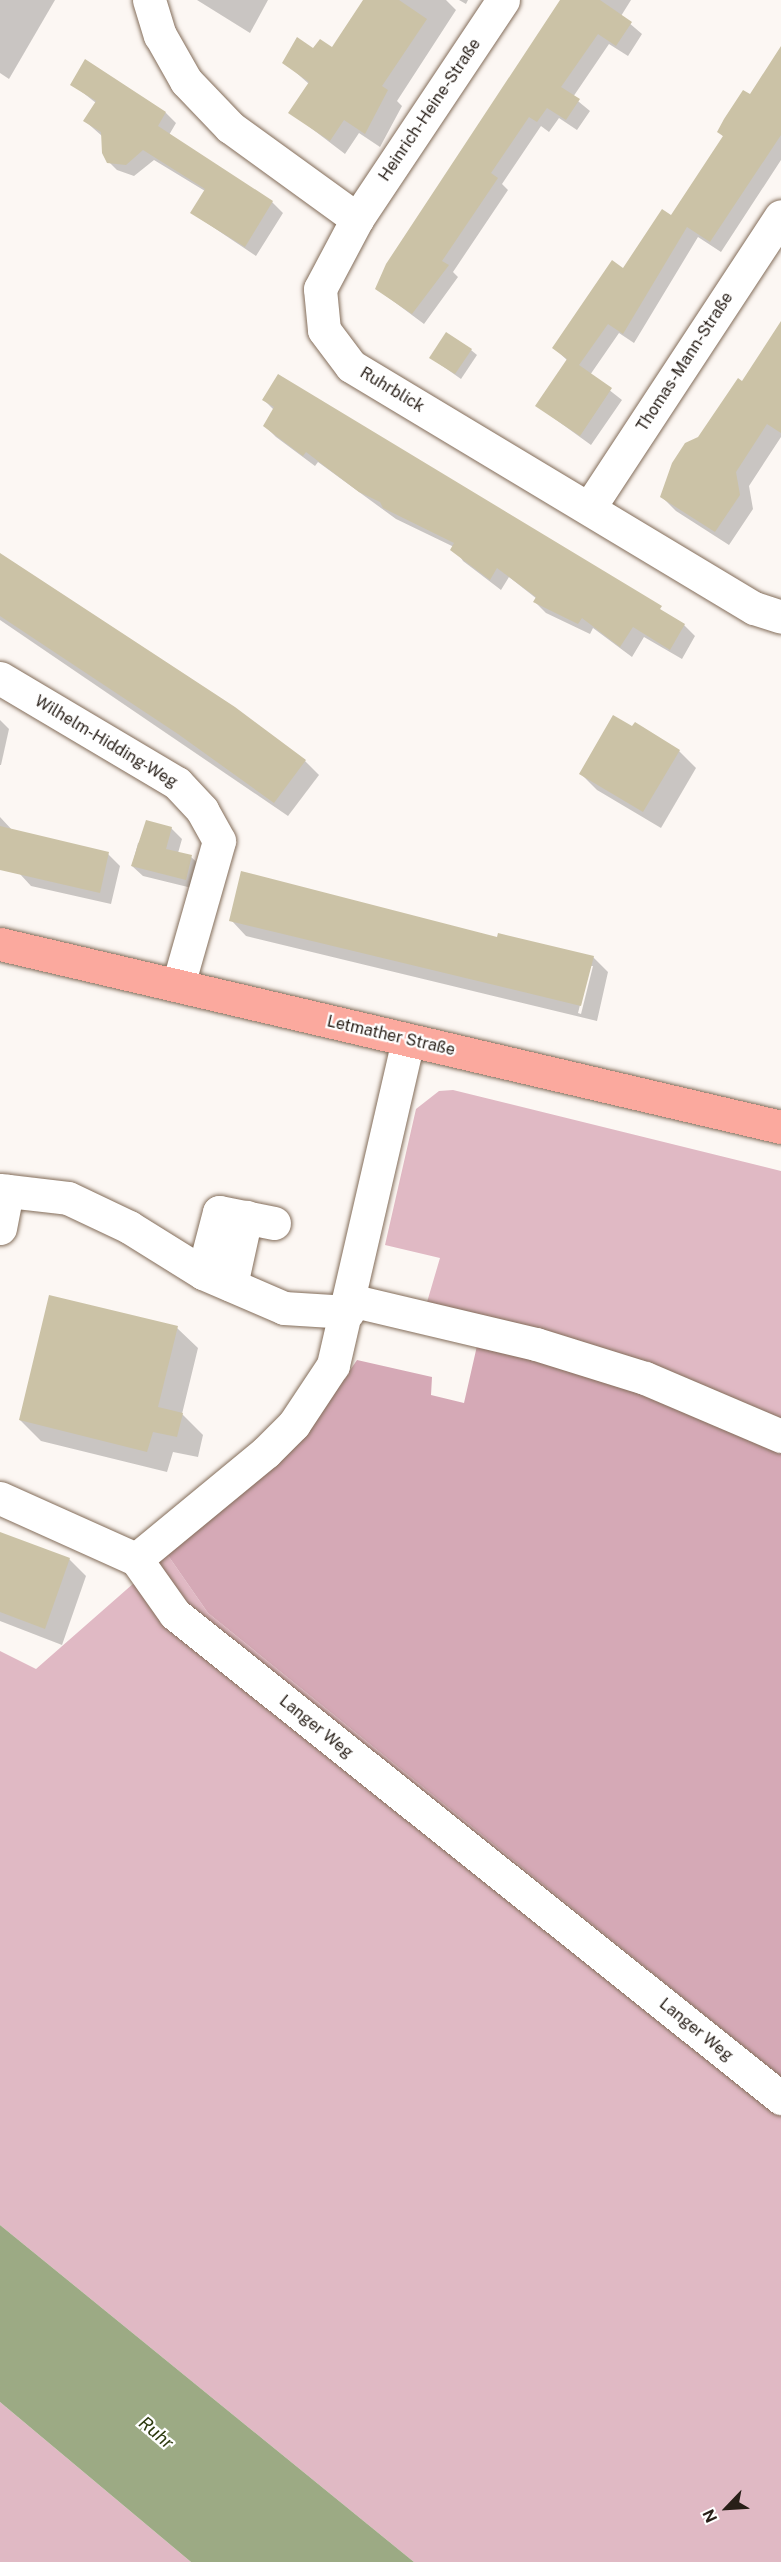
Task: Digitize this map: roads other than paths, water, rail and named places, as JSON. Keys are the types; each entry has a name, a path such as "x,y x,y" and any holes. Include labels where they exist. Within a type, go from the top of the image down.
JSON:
{"main road":[{"name":"Letmather Straße","path":"0,944 781,1127"}],"street":[{"path":"149,0 160,35 186,81 230,127 357,219"},
{"name":"Heinrich-Heine-Straße","path":"357,219 503,0"},
{"name":"Thomas-Mann-Straße","path":"589,508 781,216"},
{"name":"Ruhrblick","path":"357,219 320,289 324,330 351,366 754,608 781,617"},
{"name":"Wilhelm-Hidding-Weg","path":"0,678 177,783 202,810 219,841 178,985"},
{"path":"0,1498 136,1559 164,1540 294,1424 333,1365 349,1306 408,1040"},
{"path":"0,1228 4,1190 68,1198 129,1227 217,1279 285,1308 349,1306 536,1344 634,1374 727,1410 781,1436"},
{"path":"217,1279 260,1220"},
{"name":"Langer Weg","path":"136,1559 175,1614 781,2098"}],"water":[{"name":"Ruhr","path":"0,2225 414,2562 191,2562 0,2402"}]}
